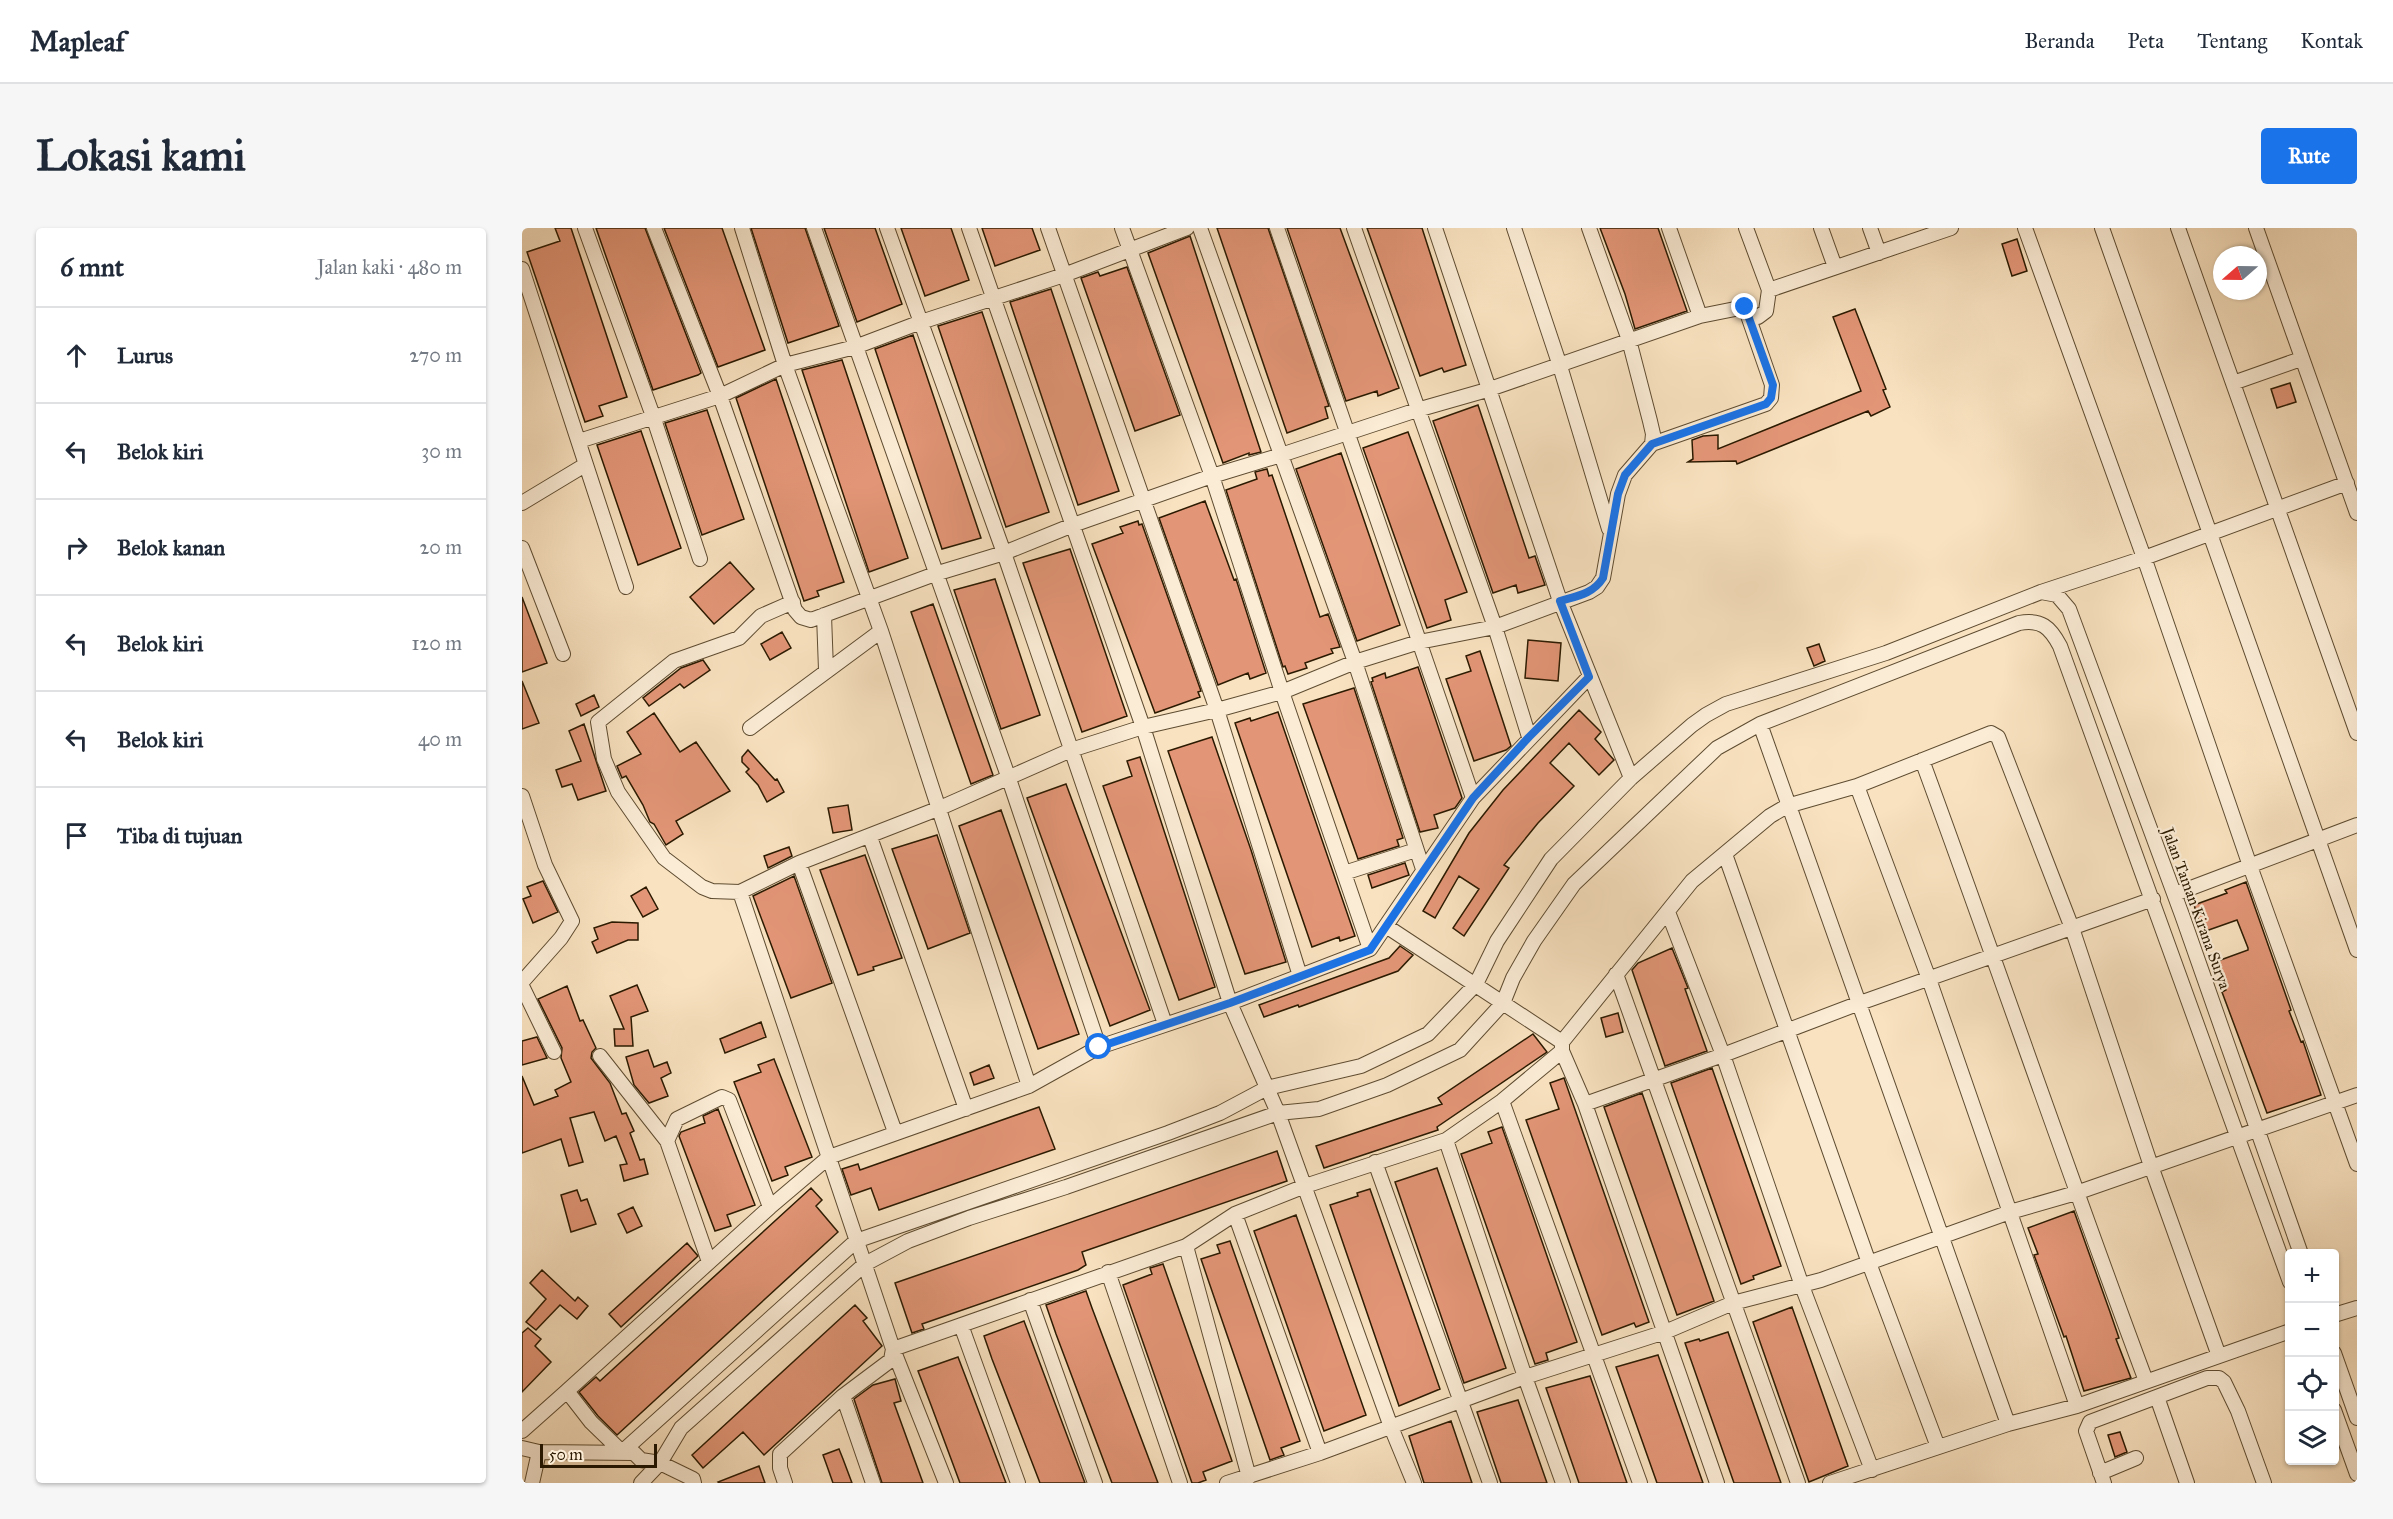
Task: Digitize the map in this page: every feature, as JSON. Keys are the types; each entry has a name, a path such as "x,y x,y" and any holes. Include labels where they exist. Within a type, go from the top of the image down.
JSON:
{"street":[{"path":"585,228 653,416 700,559"},
{"path":"654,228 720,396 793,602 801,617 811,620 935,574 1004,553 1073,525 1212,476 1417,410 1487,390 1700,316 1745,307"},
{"path":"742,228 785,365 881,631 1029,1086"},
{"path":"814,228 1008,776 1099,1047"},
{"path":"887,228 1004,553 1165,1023"},
{"path":"969,228 1143,727 1230,1003 1278,1113 1391,1427 1414,1483"},
{"path":"1048,228 1217,710 1300,976"},
{"path":"1122,228 1212,476 1282,692 1370,950"},
{"path":"579,441 720,396 785,365 855,346 1064,275 1187,228"},
{"path":"1200,228 1355,662 1424,869"},
{"path":"1277,228 1473,798"},
{"path":"1353,228 1494,627 1529,737"},
{"path":"1435,228 1487,390 1560,601 1631,778"},
{"path":"1514,228 1560,366 1611,533"},
{"path":"1589,228 1629,340 1653,434 1652,444"},
{"path":"1669,228 1700,316"},
{"path":"1745,307 1753,316 1758,317 1766,311 1769,290 1746,228"},
{"path":"1821,228 1835,267"},
{"path":"1870,228 1879,253"},
{"path":"1769,290 1950,228"},
{"path":"2026,228 2357,1164"},
{"path":"2102,228 2357,950"},
{"path":"2178,228 2357,733"},
{"path":"2256,228 2357,513"},
{"path":"522,269 626,587"},
{"path":"793,602 761,616 739,638 674,661 598,722 604,759 618,792 664,858 702,887 712,891 740,892 799,863 940,808 1071,750 1143,727 1282,692 1355,662 1419,642 1494,627 1589,592 1597,587 1603,578 1618,494 1625,475 1652,444 1766,404 1771,398 1773,385 1745,307"},
{"path":"2233,383 2301,359"},
{"path":"522,503 585,465"},
{"path":"632,1455 858,1245 1220,1113 1267,1088 1361,1066 1428,1034 1476,984 1497,941 1551,859 1631,778 1692,724 1726,704 1886,653 2041,592 2144,558 2347,483"},
{"path":"522,548 563,654"},
{"name":"Jalan Taman Kirana Surya","path":"2041,592 2057,595 2069,609 2175,894 2299,1249"},
{"path":"824,615 826,670"},
{"path":"641,1483 660,1463 681,1428 865,1264 908,1241 969,1218 1278,1113 1319,1108 1387,1085 1460,1050 1503,1003 1513,978 1534,941 1574,884 1717,748 1760,724 2019,623 2031,621 2043,623 2052,631 2060,646 2153,899 2285,1271"},
{"path":"750,728 881,631"},
{"path":"522,1431 770,1207 829,1157 1029,1086 1099,1047 1230,1003 1370,950 1473,798 1589,677"},
{"path":"1760,724 1857,1004 2008,1424"},
{"path":"893,1349 1186,1246 1234,1214 1305,1186 1446,1140 1503,1101 1562,1046 1616,974 1692,881 1770,816 1787,806 1857,786 1991,733 1995,734 2072,928 2151,1166 2219,1356"},
{"path":"1922,760 1994,956 2076,1193 2146,1381"},
{"path":"1857,786 1929,979 2077,1406"},
{"path":"522,796 545,865 572,921 561,938 522,984 554,1052"},
{"path":"2175,894 2357,825"},
{"path":"870,837 966,1108"},
{"path":"1344,873 1416,850"},
{"path":"1725,854 1869,1263 1938,1447"},
{"path":"799,863 895,1132"},
{"path":"740,892 893,1349 946,1483"},
{"path":"1585,1104 2153,899"},
{"path":"1668,912 1724,1055 1802,1286 1872,1470"},
{"path":"1386,926 1476,984 1562,1046 1585,1104 1717,1483"},
{"path":"1616,974 1798,1483"},
{"path":"600,1056 667,1141 709,1262"},
{"path":"1227,1483 1320,1453 1525,1377 1665,1332 1733,1303 1802,1286 2010,1212 2076,1193 2357,1095"},
{"path":"667,1141 677,1119 722,1097 729,1100 770,1207"},
{"path":"1503,1101 1592,1355 1640,1483"},
{"path":"1446,1140 1563,1483"},
{"path":"1375,1162 1490,1483"},
{"path":"1234,1214 1320,1453"},
{"path":"1186,1246 1249,1477"},
{"path":"1108,1272 1180,1483"},
{"path":"1030,1300 1095,1483"},
{"path":"2339,1313 2357,1308"},
{"path":"961,1325 1018,1483"},
{"path":"1830,1483 2008,1424 2077,1406 2285,1332"},
{"path":"785,1483 780,1468 780,1454 843,1396 891,1360 893,1349"},
{"path":"2335,1357 2357,1418"},
{"path":"2136,1458 2102,1478 2086,1431 2090,1422 2207,1378 2219,1378 2224,1382 2238,1411 2264,1483"},
{"path":"567,1391 591,1422 632,1455"},
{"path":"843,1396 873,1483"},
{"path":"2157,1397 2187,1483"},
{"path":"2334,1411 2357,1474"},
{"path":"522,1448 539,1452 632,1455 660,1463 694,1481"},
{"path":"532,1483 539,1452"}],"building":[{"path":"555,228 571,228 627,397 599,406 603,416 585,422 527,252 560,241"},
{"path":"596,228 645,228 701,373 653,390"},
{"path":"664,228 722,228 765,350 718,367"},
{"path":"751,228 805,228 839,326 788,343"},
{"path":"824,228 875,228 902,304 857,322"},
{"path":"901,228 951,228 969,280 925,296"},
{"path":"982,228 1032,228 1040,250 995,266"},
{"path":"1217,228 1268,228 1329,406 1325,407 1328,418 1287,433"},
{"path":"1287,228 1340,228 1399,388 1378,396 1377,391 1346,401"},
{"path":"1367,228 1422,228 1466,365 1444,372 1442,368 1420,376"},
{"path":"1600,228 1658,228 1687,311 1635,329 1625,294"},
{"path":"1190,236 1261,452 1249,455 1249,453 1223,463 1148,253"},
{"path":"2017,239 2027,271 2012,276 2002,244"},
{"path":"1127,267 1180,415 1135,431 1081,278 1098,272 1100,276"},
{"path":"1051,289 1119,491 1078,505 1010,302"},
{"path":"1855,309 1886,389 1883,390 1890,407 1871,416 1868,411 1737,464 1736,461 1688,462 1693,459 1692,440 1703,436 1718,435 1718,449 1861,391 1833,317"},
{"path":"982,312 1049,512 1006,527 938,326"},
{"path":"913,335 981,538 942,549 875,349"},
{"path":"842,360 908,558 869,572 802,370"},
{"path":"776,379 844,582 817,591 819,596 804,601 736,398"},
{"path":"2290,383 2296,402 2277,408 2271,389"},
{"path":"1478,405 1529,558 1535,556 1545,585 1518,593 1516,585 1493,593 1433,421"},
{"path":"707,410 744,519 702,535 665,423"},
{"path":"641,431 681,548 638,565 597,445"},
{"path":"1408,432 1467,592 1445,600 1451,620 1427,628 1363,448"},
{"path":"1341,453 1400,625 1357,641 1296,469"},
{"path":"1267,469 1269,476 1272,475 1320,617 1328,614 1340,647 1331,649 1333,653 1305,663 1307,668 1288,674 1285,666 1283,667 1226,490 1257,479 1255,472"},
{"path":"1205,501 1234,580 1236,579 1266,673 1250,679 1248,673 1218,685 1159,518"},
{"path":"1138,521 1139,525 1142,524 1201,691 1198,692 1200,697 1155,713 1092,544 1123,533 1120,527"},
{"path":"1070,549 1127,716 1082,732 1023,563"},
{"path":"730,562 754,589 714,624 690,597"},
{"path":"995,579 1040,715 1001,729 954,590"},
{"path":"522,597 547,663 522,672"},
{"path":"933,604 993,775 971,784 911,612"},
{"path":"782,632 791,648 770,660 761,644"},
{"path":"1528,640 1561,643 1558,681 1525,678"},
{"path":"1819,644 1825,661 1814,666 1807,648"},
{"path":"1480,651 1511,746 1506,750 1474,761 1446,679 1471,671 1466,656"},
{"path":"703,660 710,670 684,688 680,684 649,706 643,698 681,668"},
{"path":"1418,667 1462,798 1455,808 1434,815 1438,828 1420,832 1371,682 1372,678 1385,673 1386,678"},
{"path":"522,681 539,723 522,729"},
{"path":"1354,688 1403,838 1397,840 1399,846 1358,859 1303,704"},
{"path":"594,695 599,707 581,716 576,704"},
{"path":"1579,710 1601,732 1595,739 1614,760 1599,775 1569,743 1550,763 1574,786 1538,823 1504,865 1509,868 1464,936 1453,928 1479,889 1459,876 1435,918 1423,911 1469,833 1503,790"},
{"path":"1278,712 1355,936 1340,941 1339,937 1312,947 1235,723 1250,718 1251,721"},
{"path":"654,713 680,752 696,742 730,791 676,821 683,834 666,845 654,824 650,822 626,776 622,778 617,766 641,754 627,732"},
{"path":"584,724 606,791 578,800 572,784 562,787 556,770 581,761 569,731"},
{"path":"1212,737 1286,962 1245,974 1168,751"},
{"path":"748,750 775,780 777,779 784,792 767,802 758,785 746,772 749,769 742,762 742,757"},
{"path":"1140,757 1215,987 1179,1000 1103,786 1132,776 1127,761"},
{"path":"1066,784 1150,1010 1110,1026 1027,798"},
{"path":"848,805 852,830 833,833 828,808"},
{"path":"1001,810 1079,1034 1038,1049 959,826"},
{"path":"937,835 970,933 928,949 892,849"},
{"path":"789,847 792,856 768,868 764,856"},
{"path":"865,855 902,958 873,967 874,970 858,975 820,870"},
{"path":"1405,863 1409,875 1372,888 1368,875"},
{"path":"794,876 832,983 791,998 753,896"},
{"path":"543,881 558,912 533,923 523,899 531,896 527,887"},
{"path":"2246,882 2291,1010 2289,1011 2301,1042 2303,1041 2321,1095 2267,1113 2222,992 2226,990 2215,962 2248,950 2248,948 2237,920 2203,932 2194,905 2227,893 2225,890"},
{"path":"646,887 658,909 643,917 631,896"},
{"path":"612,922 638,923 638,940 628,940 597,953 592,942 598,939 594,928"},
{"path":"1400,946 1413,955 1398,971 1299,1007 1298,1005 1264,1017 1259,1005 1389,958"},
{"path":"1672,948 1688,988 1685,989 1707,1051 1665,1066 1632,970 1638,963"},
{"path":"637,985 648,1011 631,1017 633,1046 615,1046 614,1029 624,1029 610,996"},
{"path":"567,986 580,1021 583,1020 596,1048 591,1058 610,1083 622,1114 626,1113 634,1131 630,1133 640,1160 644,1159 648,1174 624,1181 620,1165 627,1164 616,1136 605,1141 594,1112 570,1118 583,1162 569,1166 561,1139 522,1153 522,1076 534,1105 558,1096 555,1090 571,1082 561,1058 562,1048 538,999"},
{"path":"1618,1013 1623,1032 1606,1037 1601,1018"},
{"path":"761,1022 766,1037 725,1053 720,1039"},
{"path":"1533,1034 1547,1052 1437,1127 1438,1130 1324,1168 1316,1146 1442,1104 1438,1098"},
{"path":"537,1037 547,1058 522,1065 522,1041"},
{"path":"648,1050 654,1067 667,1062 671,1073 661,1078 668,1096 649,1103 634,1085 626,1057"},
{"path":"774,1059 812,1157 785,1167 788,1175 772,1181 734,1082 761,1072 758,1065"},
{"path":"989,1065 994,1078 974,1085 970,1073"},
{"path":"1712,1068 1781,1266 1753,1276 1754,1279 1741,1284 1671,1083"},
{"path":"1564,1078 1649,1322 1636,1327 1634,1323 1602,1335 1526,1120 1559,1109 1550,1083"},
{"path":"1642,1093 1714,1301 1677,1315 1604,1107"},
{"path":"1039,1107 1055,1149 879,1210 871,1188 851,1195 842,1169 858,1164 860,1170"},
{"path":"718,1109 755,1205 727,1215 731,1226 715,1231 679,1136 681,1132 705,1123 703,1116"},
{"path":"1502,1127 1577,1342 1546,1353 1548,1360 1535,1364 1461,1154 1492,1143 1488,1132"},
{"path":"1277,1151 1287,1181 1082,1252 1086,1265 1078,1270 922,1324 924,1329 912,1333 895,1283"},
{"path":"1437,1168 1506,1368 1464,1383 1395,1182"},
{"path":"811,1188 822,1200 816,1206 838,1232 617,1435 579,1392 596,1377 600,1381"},
{"path":"1370,1189 1440,1389 1399,1406 1330,1205 1358,1196 1357,1193"},
{"path":"577,1190 581,1201 587,1199 596,1224 571,1232 561,1195"},
{"path":"633,1207 642,1226 627,1233 618,1214"},
{"path":"2074,1211 2131,1378 2084,1391 2066,1336 2064,1337 2034,1255 2038,1254 2028,1228"},
{"path":"1296,1215 1366,1415 1324,1431 1254,1231"},
{"path":"1230,1241 1300,1441 1281,1448 1284,1455 1270,1460 1201,1259 1220,1253 1217,1245"},
{"path":"687,1243 698,1256 621,1327 609,1314"},
{"path":"1163,1264 1232,1461 1203,1472 1206,1480 1198,1483 1192,1483 1123,1285 1152,1274 1150,1268"},
{"path":"542,1270 575,1301 578,1297 588,1306 577,1319 560,1305 536,1330 526,1322 546,1299 530,1283"},
{"path":"1086,1291 1158,1483 1112,1483 1056,1334 1046,1305"},
{"path":"855,1305 867,1318 863,1321 882,1346 764,1455 743,1432 703,1468 692,1455"},
{"path":"1792,1307 1848,1466 1809,1482 1753,1322"},
{"path":"1024,1321 1085,1483 1040,1483 992,1359 984,1336"},
{"path":"528,1328 541,1339 535,1346 551,1362 522,1392 522,1333"},
{"path":"1728,1332 1781,1483 1734,1483 1685,1343"},
{"path":"1658,1355 1703,1483 1657,1483 1616,1367"},
{"path":"958,1357 1006,1483 960,1483 918,1371"},
{"path":"1590,1376 1627,1483 1579,1483 1546,1388"},
{"path":"895,1379 901,1401 894,1403 923,1483 882,1483 854,1399 873,1385"},
{"path":"1518,1400 1547,1483 1501,1483 1477,1412"},
{"path":"1451,1421 1472,1483 1424,1483 1409,1436"},
{"path":"2120,1432 2127,1452 2115,1457 2108,1435"},
{"path":"839,1449 852,1483 833,1483 823,1455"},
{"path":"759,1466 765,1483 718,1482"}],"route":[{"path":"1099,1047 1230,1003 1370,950 1473,798 1589,677 1560,601 1589,592 1597,587 1603,578 1618,494 1625,475 1652,444 1766,404 1771,398 1773,385 1745,307"}]}
